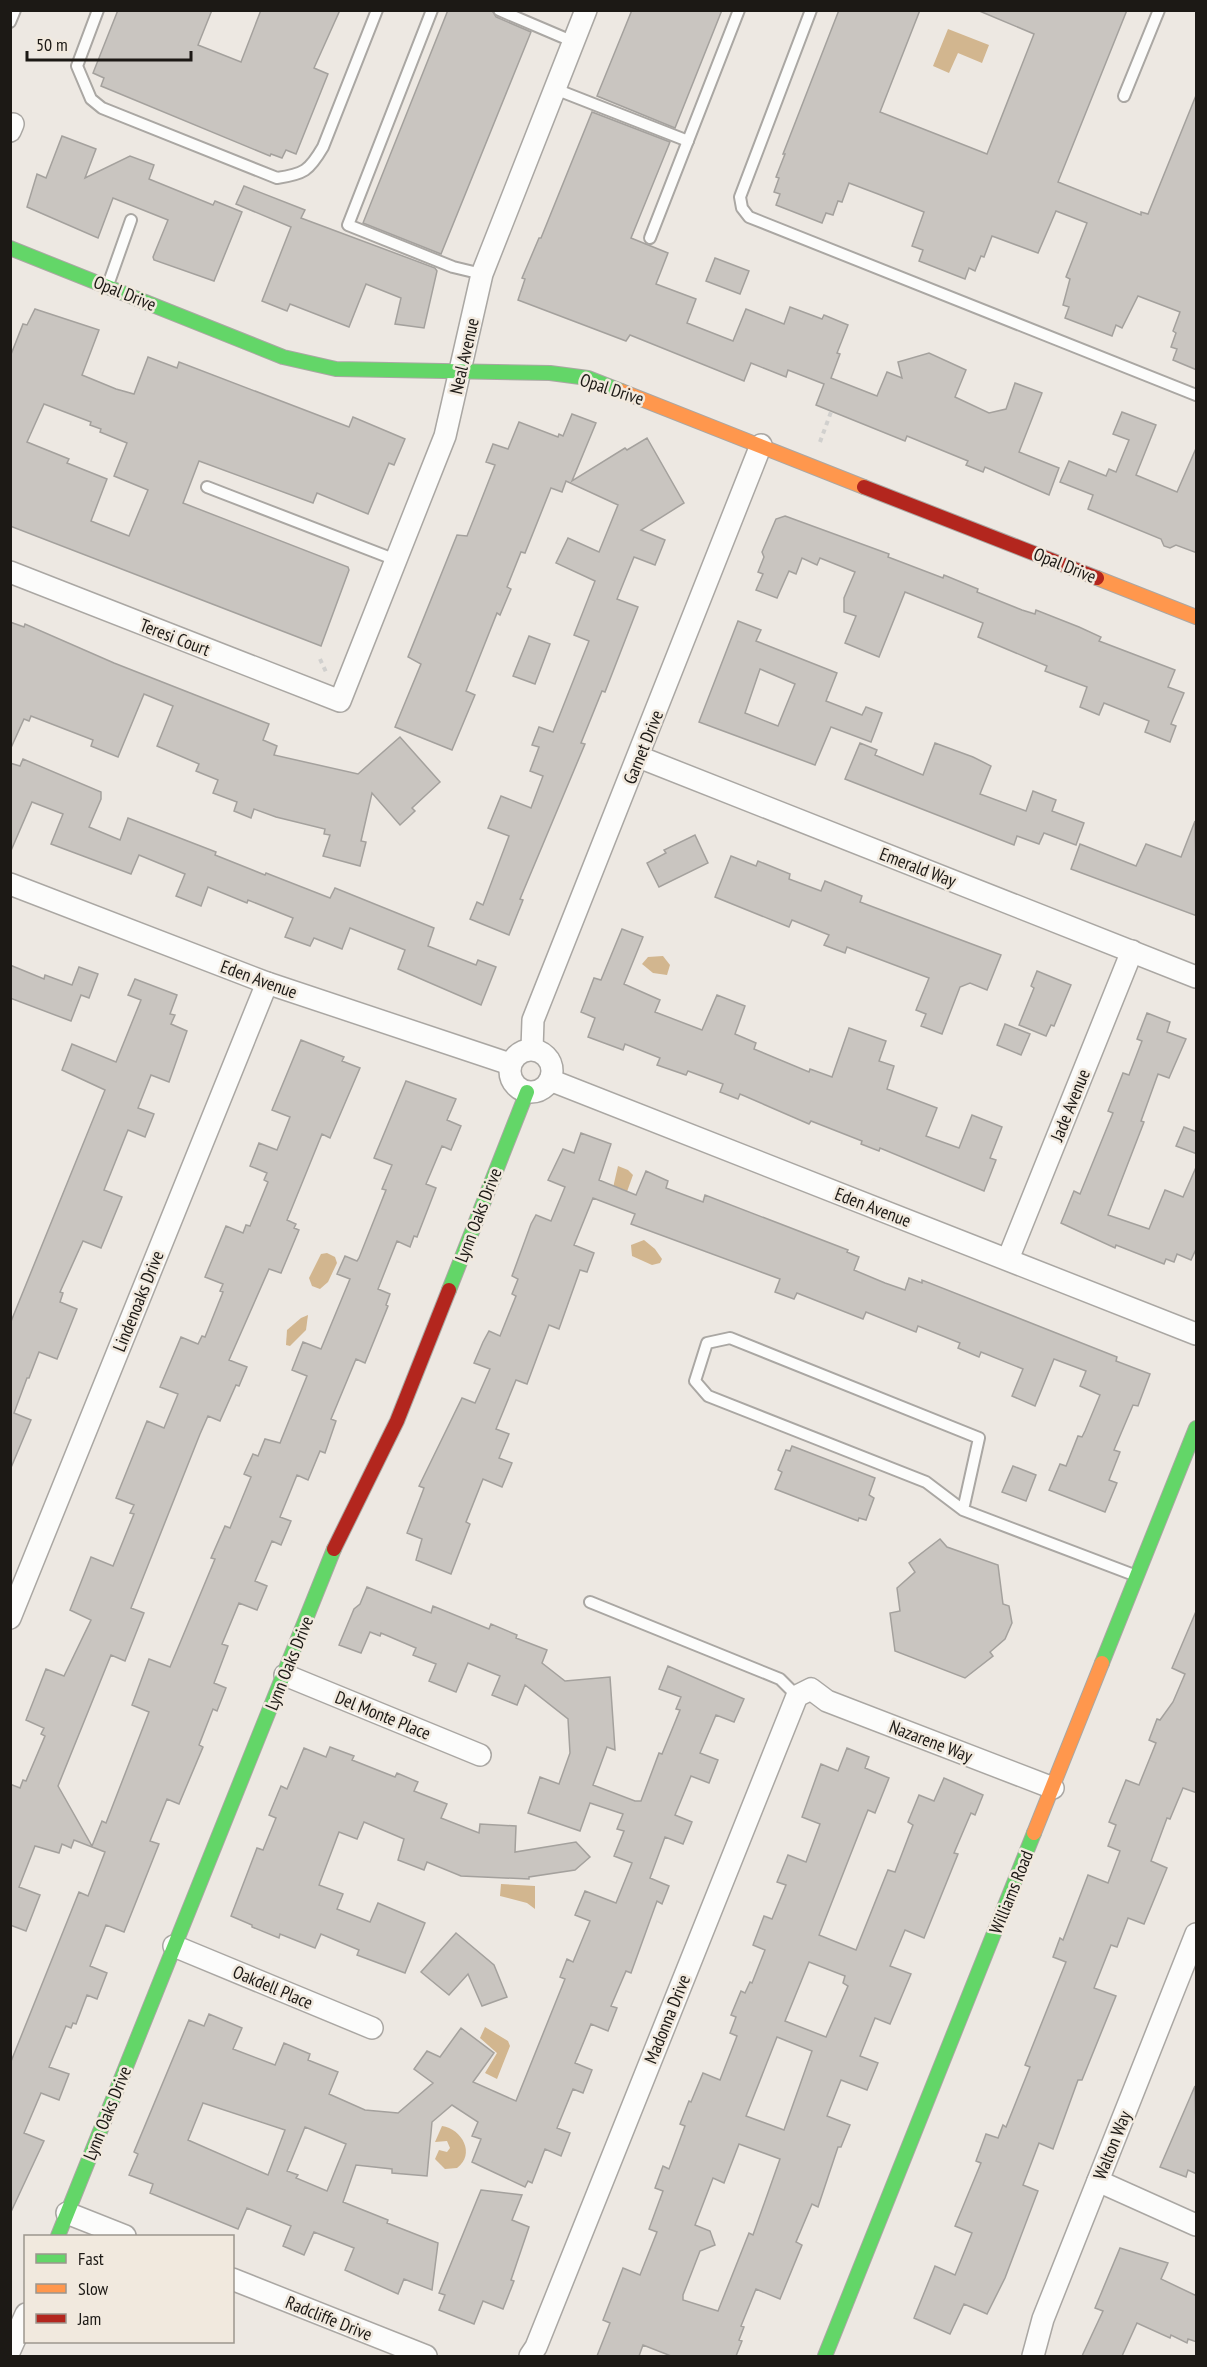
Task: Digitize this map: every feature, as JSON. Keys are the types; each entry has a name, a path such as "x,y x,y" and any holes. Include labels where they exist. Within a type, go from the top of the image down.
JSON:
{"street":[{"name":"Neal Avenue","path":"340,701 446,436 482,274 586,10"},
{"name":"Opal Drive","path":"10,248 108,285 283,357 310,365 336,369 550,373 588,378 1197,616"},
{"name":"Garnet Drive","path":"532,1049 533,1020 639,758 761,445"},
{"name":"Teresi Court","path":"10,572 340,701"},
{"name":"Emerald Way","path":"639,758 1197,977"},
{"name":"Eden Avenue","path":"10,884 267,983 510,1064"},
{"name":"Jade Avenue","path":"1008,1259 1132,951"},
{"name":"Lindenoaks Drive","path":"10,1618 267,983"},
{"path":"532,1049 539,1051 549,1060 552,1073 550,1080 541,1089 527,1092 514,1084 510,1064 519,1053 532,1049"},
{"name":"Eden Avenue","path":"550,1080 1197,1334"},
{"name":"Lynn Oaks Drive","path":"58,2235 343,1527 397,1421 527,1092"},
{"name":"Williams Road","path":"825,2356 1197,1428"},
{"name":"Del Monte Place","path":"285,1675 480,1755"},
{"name":"Nazarene Way","path":"804,1692 1053,1788"},
{"name":"Madonna Drive","path":"530,2356 536,2347 804,1692"},
{"name":"Walton Way","path":"1033,2356 1043,2319 1197,1934"},
{"name":"Oakdell Place","path":"174,1946 372,2028"},
{"path":"1098,2181 1197,2225"},
{"path":"67,2213 122,2235"},
{"name":"Radcliffe Drive","path":"234,2280 426,2356"},
{"path":"10,2350 24,2318"}],"lane":[{"path":"10,22 15,10"},
{"path":"98,10 77,66 91,99 102,108 277,178 300,175 312,165 322,147 377,10"},
{"path":"432,10 348,225 453,267 482,274"},
{"path":"499,10 574,42"},
{"path":"650,238 739,10"},
{"path":"811,10 740,196 742,208 750,216 1197,395"},
{"path":"1124,96 1159,10"},
{"path":"555,89 688,141"},
{"path":"108,285 131,220"},
{"path":"207,487 396,560"},
{"path":"963,1510 979,1438 730,1338 707,1343 695,1382 708,1396 926,1482 963,1510 1137,1576"},
{"path":"590,1602 780,1679 804,1692"}],"path":[{"path":"820,442 831,412"}],"shaded area":[{"path":"948,29 989,45 982,63 958,53 949,73 933,66"},
{"path":"663,956 670,965 667,975 653,973 642,964 648,957"},
{"path":"618,1166 633,1175 624,1200 612,1192"},
{"path":"644,1240 662,1259 660,1263 652,1265 632,1256 631,1245"},
{"path":"327,1253 335,1257 337,1263 328,1282 320,1289 312,1286 309,1278 321,1254"},
{"path":"308,1315 306,1330 290,1346 286,1345 287,1330"},
{"path":"501,1884 535,1886 535,1909 527,1903 500,1896"},
{"path":"485,2027 508,2041 510,2046 497,2079 485,2073 497,2053 480,2038"},
{"path":"442,2126 455,2132 464,2143 465,2156 457,2168 445,2169 435,2159 439,2150 447,2152 450,2148 447,2141 435,2142"}],"building":[{"path":"118,10 212,10 198,45 241,62 261,10 340,10 314,68 328,74 296,154 286,150 282,158 271,154 270,156 101,86 104,78 93,73"},
{"path":"448,10 492,10 496,17 531,32 441,254 363,223"},
{"path":"632,10 722,10 675,128 597,96"},
{"path":"839,10 920,10 880,112 987,154 1034,34 977,10 1127,10 1058,182 1141,215 1141,212 1148,214 1197,93 1197,370 1173,360 1177,349 1171,347 1176,333 1173,331 1180,312 1138,296 1122,328 1116,325 1112,336 1065,318 1069,307 1063,305 1070,279 1066,277 1087,223 1056,211 1038,253 992,236 984,257 981,256 975,271 969,268 965,279 919,261 923,250 912,246 924,212 849,183 842,202 838,201 833,215 826,213 822,223 776,205 780,194 774,192 779,178 776,177 785,154 783,154"},
{"path":"592,112 670,142 631,238 668,253 656,284 696,299 687,323 733,341 746,309 784,324 790,307 822,319 824,315 848,325 837,353 840,354 831,378 877,396 887,372 902,378 898,362 929,353 966,370 955,397 989,413 1006,409 1015,383 1042,393 1019,452 1059,468 1049,495 985,467 983,472 966,465 968,461 907,436 905,441 816,405 824,384 788,370 786,377 751,363 744,381 630,335 626,341 518,300 525,279 522,278 539,238 541,238"},
{"path":"62,136 96,149 85,178 130,156 154,165 149,179 213,205 215,201 242,212 214,281 154,260 153,257 168,220 113,198 98,238 27,207 37,174 46,178"},
{"path":"244,186 305,210 301,218 435,268 437,271 424,328 395,324 401,298 366,284 349,327 290,304 287,311 262,301 291,227 236,204"},
{"path":"715,258 749,271 740,294 706,281"},
{"path":"35,309 99,330 82,375 116,389 134,394 148,357 177,368 179,362 349,427 353,417 405,439 394,465 389,463 368,514 317,493 313,503 199,461 183,503 348,567 349,570 321,646 10,526 10,357 23,324 27,325","holes":["44,404 91,422 90,425 101,429 100,432 127,443 114,476 148,490 129,536 91,521 107,479 67,463 69,459 27,442"]},
{"path":"1122,412 1156,425 1136,475 1177,492 1197,446 1197,553 1176,545 1170,548 1164,546 1161,539 1088,509 1093,495 1060,482 1069,461 1106,476 1109,469 1116,472 1129,440 1113,434"},
{"path":"572,414 596,423 572,481 625,448 627,450 647,438 684,503 641,530 665,540 655,565 634,557 617,599 638,607 605,692 602,691 581,743 585,744 520,899 523,900 509,935 470,919 477,902 483,905 509,836 488,828 501,796 531,808 543,776 530,771 539,747 532,745 539,727 553,732 589,641 574,635 595,581 556,563 568,538 599,552 618,505 566,481 562,492 551,488 525,553 521,552 507,587 511,589 500,615 497,613 466,691 475,695 452,750 395,727 421,664 408,657 457,535 467,536 477,511 495,465 486,462 493,444 508,449 519,422 558,437 559,434 563,436"},
{"path":"785,516 889,554 888,557 943,578 944,575 978,589 977,592 1022,610 1035,614 1036,610 1101,637 1099,641 1175,670 1168,687 1184,693 1171,724 1176,726 1170,742 1145,732 1149,721 1104,703 1099,715 1080,707 1087,687 1045,671 1047,666 978,637 983,623 905,592 879,657 845,643 856,616 844,612 844,598 855,572 820,558 817,565 802,558 796,574 789,571 777,598 756,590 763,574 758,572 764,557 762,552 776,519"},
{"path":"738,621 761,630 756,641 837,673 826,701 862,715 866,707 882,713 871,742 831,727 815,765 699,722","holes":["760,669 795,684 778,726 745,713"]},
{"path":"10,622 24,627 25,624 114,663 269,724 263,740 277,746 274,755 358,774 400,737 440,782 412,808 415,811 400,825 372,793 361,841 366,842 360,866 323,856 330,835 324,834 325,829 254,809 251,818 234,811 237,802 213,793 218,780 196,771 199,764 157,746 173,706 144,694 118,757 91,746 93,740 31,716 29,721 24,719 10,750"},
{"path":"529,636 550,644 535,684 513,676"},
{"path":"860,743 877,750 875,755 923,775 935,743 973,757 991,766 980,794 1026,811 1033,791 1056,800 1052,811 1084,823 1076,845 1044,833 1039,844 1017,836 1014,845 845,779"},
{"path":"23,759 101,792 101,799 89,827 120,840 128,818 216,852 215,855 265,875 266,873 330,898 335,888 434,928 428,946 476,965 478,960 496,967 481,1005 398,969 405,950 350,928 342,949 314,938 310,946 285,937 293,918 248,900 247,903 208,887 201,906 176,896 185,874 139,855 131,874 51,844 63,814 32,802 10,853 10,763 20,766"},
{"path":"1195,821 1197,916 1071,869 1080,844 1136,866 1146,844 1181,857"},
{"path":"695,835 708,863 659,887 647,863 666,853 664,850"},
{"path":"731,856 756,866 758,861 790,874 789,879 821,891 825,881 862,896 860,902 1001,955 987,990 970,983 960,987 942,1034 921,1026 926,1014 916,1010 929,978 847,947 845,953 824,945 829,935 792,920 789,927 715,897"},
{"path":"622,929 643,937 624,984 660,1000 655,1012 702,1030 717,995 745,1006 735,1034 756,1043 754,1049 809,1072 810,1069 832,1077 849,1028 886,1041 879,1061 894,1066 887,1089 937,1108 926,1136 959,1148 972,1115 1002,1127 990,1158 996,1160 984,1191 880,1148 879,1151 861,1144 862,1141 811,1121 809,1124 740,1094 738,1099 720,1092 723,1084 688,1071 686,1075 657,1065 660,1058 625,1044 623,1050 588,1037 595,1018 581,1012 594,978 601,980"},
{"path":"10,965 44,979 45,975 72,985 79,967 98,974 89,998 81,995 71,1021 10,998"},
{"path":"1037,971 1071,985 1054,1026 1051,1025 1046,1036 1019,1025 1034,988 1031,986"},
{"path":"135,979 177,995 170,1014 175,1015 171,1024 187,1031 169,1082 151,1075 138,1108 154,1114 145,1137 128,1130 104,1190 122,1197 101,1248 83,1241 60,1292 63,1293 60,1302 77,1309 57,1359 39,1352 29,1378 27,1378 14,1413 31,1420 10,1470 10,1324 105,1090 62,1070 72,1044 116,1062 141,1000 128,995"},
{"path":"1147,1013 1170,1022 1167,1032 1186,1039 1169,1078 1158,1074 1141,1121 1144,1122 1108,1215 1149,1229 1165,1190 1183,1197 1197,1165 1197,1247 1191,1260 1177,1254 1174,1262 1166,1259 1164,1264 1116,1245 1115,1248 1061,1223 1074,1191 1080,1194 1113,1113 1108,1111 1123,1073 1129,1075 1142,1041 1137,1039"},
{"path":"1005,1024 1030,1034 1021,1055 997,1045"},
{"path":"301,1040 344,1057 342,1061 360,1068 330,1138 322,1134 287,1220 296,1224 294,1228 299,1230 281,1273 269,1269 229,1360 247,1367 220,1421 208,1416 200,1434 131,1608 144,1613 125,1661 111,1655 58,1786 92,1846 102,1821 106,1823 149,1712 132,1705 149,1659 170,1667 215,1559 211,1558 225,1526 230,1528 251,1477 244,1474 253,1454 258,1456 265,1439 280,1443 307,1376 292,1370 303,1342 321,1349 350,1279 337,1274 345,1256 357,1261 359,1258 386,1190 382,1189 392,1165 374,1158 406,1081 456,1099 447,1120 461,1126 451,1150 442,1146 426,1184 436,1188 417,1237 414,1236 410,1247 397,1241 378,1289 390,1294 386,1305 388,1306 365,1363 356,1359 331,1419 336,1421 325,1453 320,1451 308,1480 297,1475 280,1517 291,1521 281,1545 272,1541 255,1581 267,1586 257,1610 239,1603 222,1644 228,1646 214,1683 226,1688 217,1711 213,1709 199,1745 203,1747 179,1804 167,1799 150,1841 159,1844 124,1932 106,1925 90,1966 107,1973 97,1999 87,1995 76,2024 73,2023 71,2028 66,2026 49,2067 69,2074 59,2100 41,2093 24,2133 44,2141 10,2214 10,2064 79,1892 88,1896 105,1852 74,1840 71,1848 62,1844 59,1853 35,1846 19,1887 40,1895 26,1931 10,1925 10,1784 20,1788 23,1780 26,1781 45,1736 41,1734 44,1728 26,1720 46,1669 64,1676 91,1620 70,1610 91,1557 113,1566 134,1514 130,1513 134,1505 116,1498 147,1421 164,1428 178,1394 160,1387 181,1337 198,1344 202,1336 205,1337 223,1292 220,1291 223,1284 205,1277 226,1226 243,1233 246,1225 250,1226 268,1182 264,1180 267,1173 250,1166 259,1143 277,1150 290,1117 272,1110"},
{"path":"1184,1127 1197,1132 1197,1154 1176,1146"},
{"path":"581,1133 611,1144 599,1180 636,1195 646,1171 668,1181 666,1188 703,1202 705,1195 848,1250 847,1252 859,1257 854,1270 885,1283 905,1290 909,1278 922,1283 922,1280 1117,1357 1116,1361 1150,1374 1138,1406 1133,1405 1114,1450 1120,1452 1109,1480 1117,1483 1105,1512 1049,1490 1060,1464 1066,1466 1078,1436 1082,1437 1100,1395 1080,1386 1086,1371 1054,1359 1035,1406 1012,1396 1023,1369 981,1352 979,1357 958,1348 960,1343 918,1326 916,1332 866,1312 863,1319 797,1293 794,1299 775,1292 780,1279 631,1224 635,1214 593,1198 574,1245 594,1253 587,1272 580,1270 559,1329 549,1325 527,1384 516,1380 496,1429 509,1434 499,1458 512,1463 502,1487 483,1479 466,1522 470,1524 451,1574 416,1560 422,1539 407,1533 424,1488 419,1486 462,1398 475,1403 490,1369 474,1363 489,1331 500,1336 516,1296 512,1294 518,1279 512,1276 531,1224 536,1215 551,1221 565,1187 548,1180 563,1149 574,1153"},
{"path":"792,1446 875,1478 869,1495 874,1498 866,1520 859,1518 858,1521 775,1489 782,1472 778,1470 786,1450 790,1451"},
{"path":"1013,1466 1036,1475 1026,1501 1002,1492"},
{"path":"940,1539 947,1547 998,1565 1003,1604 1009,1606 1012,1623 1005,1639 990,1652 993,1656 965,1678 895,1651 890,1613 900,1611 897,1588 915,1572 909,1563"},
{"path":"367,1587 431,1613 433,1606 489,1629 491,1624 517,1635 516,1638 547,1650 542,1663 565,1681 610,1677 615,1750 607,1747 593,1785 635,1801 641,1801 659,1753 662,1754 680,1710 676,1709 681,1697 659,1689 668,1666 744,1699 734,1722 716,1715 700,1753 718,1760 709,1783 691,1776 675,1815 692,1822 683,1844 665,1837 650,1878 669,1886 662,1904 657,1901 631,1973 626,1971 611,2006 617,2008 608,2031 591,2024 575,2063 592,2070 583,2093 573,2089 557,2128 570,2133 561,2156 545,2149 532,2183 528,2181 525,2187 472,2162 481,2139 472,2136 478,2122 452,2105 432,2122 427,2176 392,2173 392,2169 356,2165 343,2202 388,2220 387,2223 438,2243 432,2290 404,2279 398,2294 345,2270 354,2248 314,2232 304,2255 283,2246 291,2226 247,2208 238,2229 150,2193 153,2184 129,2175 138,2154 134,2152 189,2020 204,2026 209,2014 242,2028 233,2049 275,2065 284,2043 310,2054 308,2060 338,2072 329,2094 365,2110 398,2113 433,2083 414,2069 427,2051 440,2057 461,2028 494,2053 473,2082 516,2101 565,1979 560,1977 567,1959 573,1962 590,1921 575,1915 585,1891 616,1903 632,1863 614,1856 624,1831 617,1829 623,1814 590,1803 580,1831 528,1813 540,1777 559,1784 570,1753 568,1719 525,1685 517,1705 492,1695 500,1676 468,1663 456,1692 429,1681 436,1664 413,1655 416,1648 381,1633 380,1636 370,1632 361,1653 339,1645 354,1609 360,1604","holes":["203,2103 285,2130 268,2175 188,2140","305,2127 346,2144 327,2191 296,2178 298,2175 287,2171"]},
{"path":"1197,1609 1197,1793 1183,1788 1170,1819 1167,1818 1151,1861 1167,1868 1144,1924 1128,1918 1117,1947 1111,1945 1094,1988 1116,1996 1082,2080 1078,2080 1053,2149 1039,2143 1023,2185 1038,2191 1005,2278 987,2314 964,2304 950,2334 914,2318 935,2266 955,2275 972,2233 955,2226 981,2163 976,2161 986,2134 998,2138 1003,2125 1006,2127 1030,2067 1025,2065 1066,1962 1053,1957 1060,1938 1063,1940 1088,1875 1108,1883 1120,1851 1108,1846 1116,1825 1109,1822 1126,1780 1139,1785 1156,1743 1149,1740 1157,1719 1160,1720 1173,1702 1185,1674 1172,1668"},
{"path":"330,1747 354,1756 352,1760 395,1777 397,1773 418,1782 414,1791 447,1804 441,1818 479,1833 480,1824 516,1826 515,1852 576,1842 590,1857 575,1870 529,1877 529,1879 461,1876 427,1862 424,1870 398,1860 404,1839 364,1822 357,1839 339,1832 319,1885 343,1894 337,1909 370,1922 378,1903 425,1923 405,1973 357,1955 359,1950 321,1934 315,1948 280,1934 279,1938 252,1927 231,1916 257,1848 263,1850 276,1818 269,1815 281,1786 287,1789 304,1748 326,1757"},
{"path":"847,1748 869,1757 865,1768 889,1778 875,1813 868,1810 819,1935 856,1950 888,1870 895,1872 913,1825 908,1822 919,1795 934,1801 944,1778 983,1795 975,1815 971,1813 954,1853 958,1854 924,1938 905,1930 890,1966 911,1974 890,2024 875,2018 860,2056 878,2063 867,2090 841,2080 827,2116 850,2125 841,2147 838,2147 818,2207 812,2204 796,2242 802,2245 780,2299 756,2289 741,2326 744,2327 739,2340 742,2341 736,2356 671,2356 643,2345 639,2356 597,2356 610,2323 603,2320 623,2268 640,2275 657,2232 649,2229 663,2191 655,2188 663,2166 669,2169 685,2126 680,2124 689,2101 691,2102 703,2073 720,2080 737,2036 730,2033 736,2017 731,2015 741,1991 745,1993 750,1982 752,1983 765,1950 753,1945 764,1916 772,1919 786,1885 777,1882 788,1855 806,1862 820,1824 802,1817 821,1764 838,1771","holes":["809,1962 845,1976 843,1983 848,1986 826,2037 785,2021","777,2037 812,2051 784,2130 746,2116","739,2144 780,2159 753,2235 749,2233 718,2311 683,2300 683,2295 700,2251 715,2245 710,2231 695,2225 713,2178 724,2183"]},
{"path":"456,1933 494,1965 507,1997 482,2006 468,1974 449,1995 421,1972"},
{"path":"1195,2086 1197,2174 1188,2170 1186,2177 1160,2167"},
{"path":"481,2190 522,2195 512,2220 529,2227 511,2280 514,2281 503,2309 483,2301 474,2324 439,2310 445,2295 439,2293"},
{"path":"1120,2248 1168,2263 1161,2279 1197,2296 1197,2342 1188,2339 1187,2343 1171,2335 1170,2338 1137,2323 1122,2356 1082,2356 1103,2311 1095,2308"}],"traffic: fast":[{"path":"10,248 283,357 336,369 550,373 588,378 621,391"},
{"path":"449,1290 527,1092"},
{"path":"1102,1663 1196,1428"},
{"path":"58,2235 334,1549"},
{"path":"825,2356 1034,1833"}],"traffic: slow":[{"path":"621,391 864,487"},
{"path":"1097,578 1196,617"},
{"path":"1034,1833 1102,1663"}],"traffic: jam":[{"path":"864,487 1097,578"},
{"path":"334,1549 397,1421 449,1290"}]}
